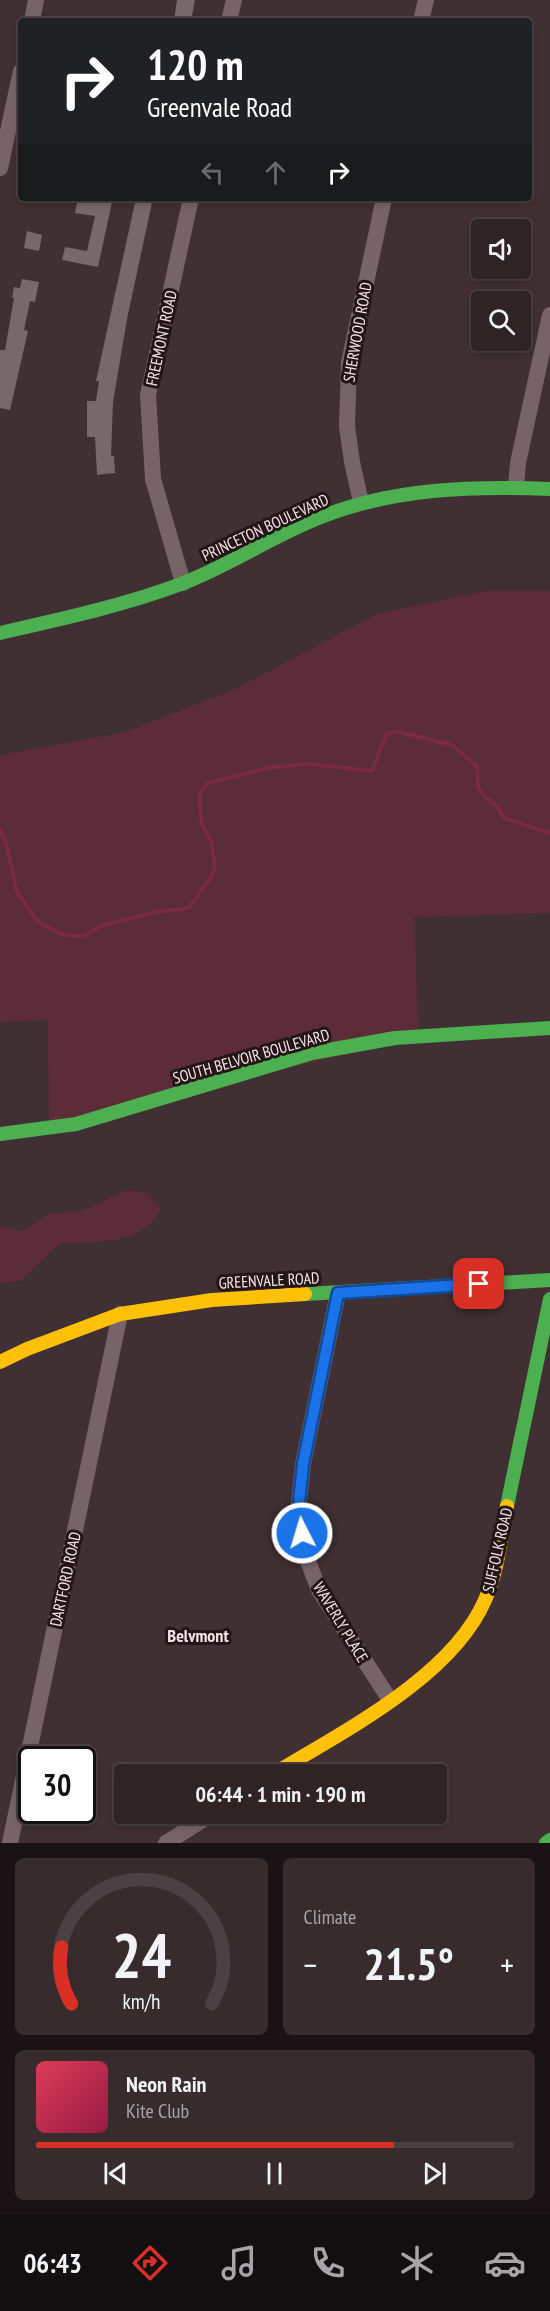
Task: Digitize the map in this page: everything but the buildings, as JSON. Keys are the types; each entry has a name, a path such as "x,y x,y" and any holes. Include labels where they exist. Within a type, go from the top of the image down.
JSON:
{"street":[{"path":"33,18 36,0"},
{"path":"230,18 234,0"},
{"path":"423,18 426,0"},
{"path":"0,168 18,85"},
{"name":"FREEMONT ROAD","path":"183,583 153,479 148,395 190,201"},
{"name":"SHERWOOD ROAD","path":"361,502 347,426 349,363 383,201"},
{"path":"516,487 550,315"},
{"name":"PRINCETON BOULEVARD","path":"0,633 144,597 183,583 300,526 361,502 442,488 550,489"},
{"name":"SOUTH BELVOIR BOULEVARD","path":"0,1134 76,1124 312,1053 395,1038 550,1028"},
{"name":"GREENVALE ROAD","path":"0,1362 27,1349 120,1314 213,1300 550,1280"},
{"name":"WAVERLY PLACE","path":"338,1293 303,1464 298,1512 305,1553 319,1590 390,1700"},
{"name":"SUFFOLK ROAD","path":"289,1764 390,1700 444,1658 468,1631 485,1601 495,1565 550,1299"},
{"name":"DARTFORD ROAD","path":"10,1843 120,1314"},
{"path":"166,1843 196,1824"},
{"path":"546,1843 550,1840"}],"shaded area":[{"path":"486,591 550,591 550,913 414,917 419,1036 49,1127 48,1020 0,1022 0,755 126,732 235,689 377,614"},
{"path":"126,1190 147,1193 161,1208 152,1222 141,1231 131,1236 107,1241 60,1243 21,1281 0,1283 0,1226 22,1231 48,1214 82,1211"}],"waterway":[{"path":"0,830 7,846 17,892 38,922 63,935 84,936 101,926 156,912 189,908 211,877 215,867 211,841 202,825 200,808 200,792 208,783 267,768 308,764 372,771 387,733 400,732 452,745 477,766 478,787 487,799 497,806 504,818 550,833"}],"traffic: fast":[{"path":"0,633 91,612 159,592 199,577 285,533 349,507 434,491 492,488 550,489"},
{"path":"0,1134 76,1124 312,1053 395,1038 550,1028"},
{"path":"305,1294 550,1280"},
{"path":"507,1506 550,1299"},
{"path":"546,1843 550,1840"}],"traffic: slow":[{"path":"0,1362 27,1349 120,1314 212,1300 305,1294"},
{"path":"290,1764 362,1721 422,1678 448,1654 469,1628 485,1600 496,1566 507,1506"}],"district":[{"name":"Belvmont","path":"198,1636"}],"route":[{"path":"302,1533 298,1512 303,1464 338,1293 479,1284"}]}
